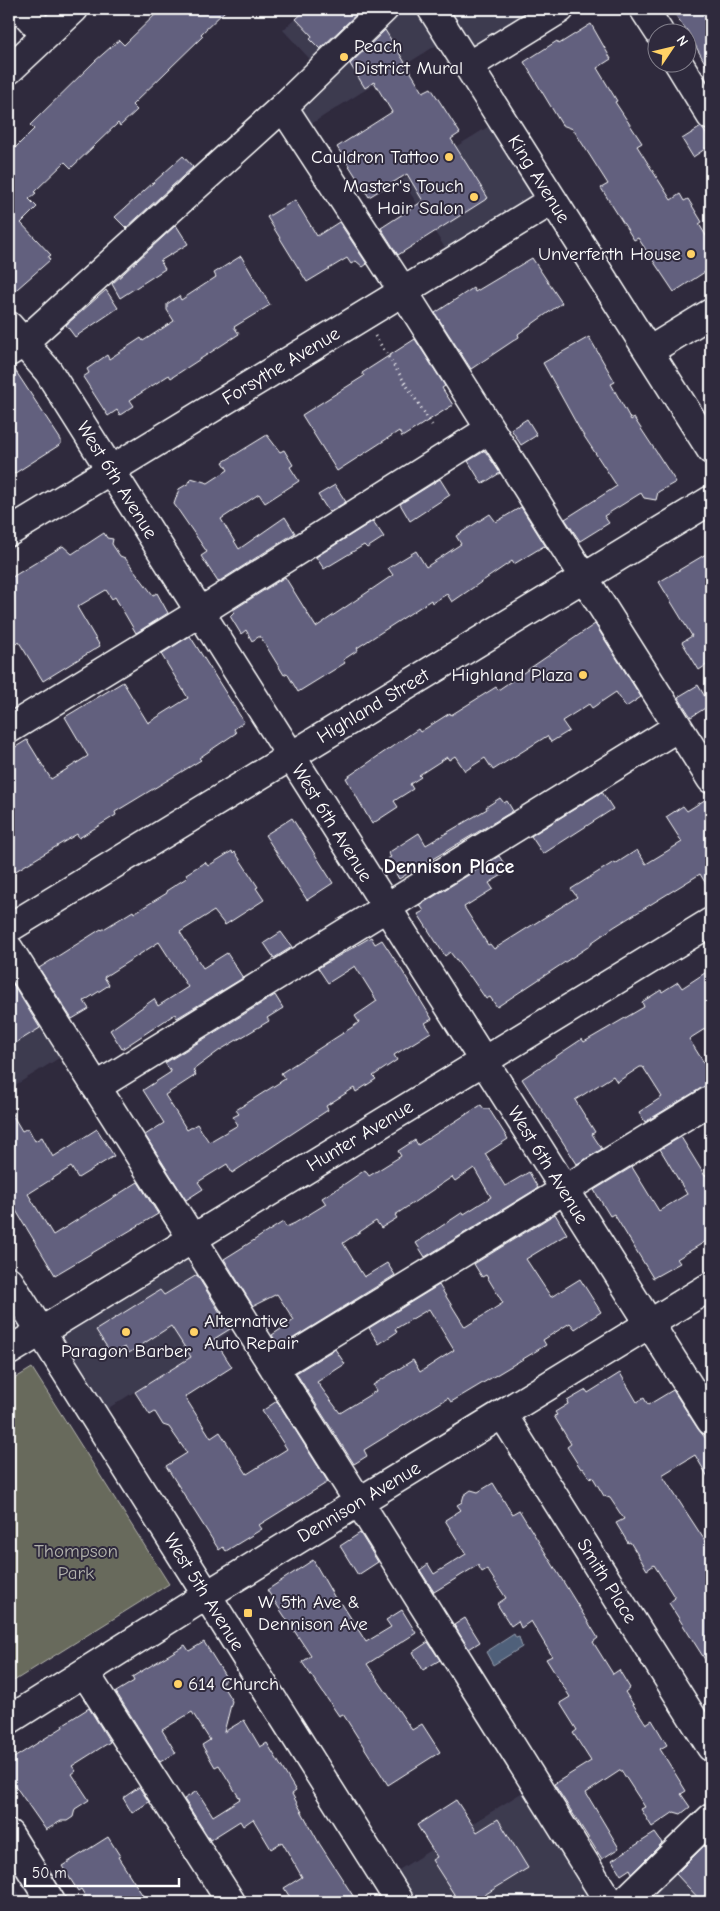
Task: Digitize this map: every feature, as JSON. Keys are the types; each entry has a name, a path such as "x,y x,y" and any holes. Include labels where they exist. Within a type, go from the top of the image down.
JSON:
{"street":[{"path":"22,9 45,35"},
{"path":"9,70 74,9"},
{"path":"14,340 283,107 384,9"},
{"name":"King Avenue","path":"432,9 711,450"},
{"path":"468,66 560,9"},
{"path":"644,9 652,22"},
{"path":"684,72 711,115"},
{"path":"283,107 403,291 711,779"},
{"name":"Forsythe Avenue","path":"9,532 553,200"},
{"path":"649,351 711,313"},
{"name":"West 6th Avenue","path":"14,340 48,371 711,1421"},
{"path":"9,729 200,612 490,428"},
{"name":"Highland Street","path":"9,928 711,500"},
{"path":"96,1087 678,727"},
{"name":"Hunter Avenue","path":"9,1351 711,922"},
{"path":"9,949 609,1902"},
{"path":"274,1368 711,1100"},
{"name":"West 5th Avenue","path":"9,1281 400,1902"},
{"name":"Dennison Avenue","path":"9,1720 207,1595 711,1286"},
{"name":"Smith Place","path":"502,1415 711,1747"},
{"path":"85,1673 231,1902"},
{"path":"624,1902 711,1818"},
{"path":"9,1834 51,1902"}],"path":[{"path":"375,336 432,425"}],"shaded area":[{"path":"306,9 566,9 461,78 440,43 287,139 271,116 320,70 283,30"},
{"path":"499,120 549,200 452,259 402,180"},
{"path":"9,949 72,1050 9,1089"},
{"path":"192,1238 245,1323 94,1417 40,1331"},
{"path":"534,1785 608,1902 378,1902 395,1892 386,1878"},
{"path":"711,1819 711,1902 625,1902"},
{"path":"9,1878 24,1902 9,1902"}],"green space":[{"name":"Thompson Park","path":"32,1368 169,1584 9,1684 9,1382"}],"water":[{"path":"514,1634 516,1638 519,1637 522,1647 493,1665 486,1652"}],"building":[{"path":"161,9 227,9 201,34 203,36 132,105 137,110 120,126 118,123 71,168 65,162 34,192 36,193 29,199 37,207 21,223 51,255 48,257 50,260 9,296 9,154 34,129 30,125 95,61 119,40 124,45"},
{"path":"307,9 362,9 320,49 310,39 312,36 296,19"},
{"path":"671,9 706,9 711,18 711,74 698,50 698,22 681,22"},
{"path":"591,24 611,59 597,68 617,101 615,102 642,143 637,146 671,200 680,194 684,201 688,199 702,222 699,224 711,244 711,268 674,292 638,238 634,240 601,188 608,184 573,129 562,125 524,62 557,41 559,44"},
{"path":"385,30 423,92 431,88 460,133 451,139 488,198 398,255 381,228 423,201 407,174 369,197 337,147 392,112 374,82 365,88 350,64"},
{"path":"701,127 711,140 711,145 693,157 682,139"},
{"path":"183,156 193,167 126,228 115,217"},
{"path":"295,200 317,236 339,222 367,264 363,267 356,261 351,264 347,258 307,282 267,217"},
{"path":"176,225 188,244 160,261 165,269 120,298 112,284"},
{"path":"241,256 270,305 234,327 239,334 171,378 169,375 130,400 134,406 120,415 117,410 108,416 83,377 89,373 87,369 107,355 109,359 141,338 143,341 174,321 167,310 167,304 179,296 181,300 216,277 214,273"},
{"path":"532,258 562,303 518,334 519,337 471,369 435,313 473,288 475,292"},
{"path":"106,290 118,308 75,337 66,325"},
{"path":"589,337 615,382 611,384 631,420 634,418 676,482 658,492 656,500 644,498 641,493 604,516 609,523 580,541 565,519 617,486 580,430 543,363"},
{"path":"415,339 445,386 442,388 453,405 402,437 399,431 337,471 302,415 364,376 362,373"},
{"path":"9,367 13,367 61,440 61,444 9,477"},
{"path":"527,419 537,435 521,445 511,429"},
{"path":"267,435 280,452 284,450 293,465 290,467 299,481 265,503 259,494 221,519 239,549 285,517 295,533 218,582 201,556 207,552 174,504 179,489 189,483 191,478 208,483 228,470 223,462"},
{"path":"485,451 500,473 482,484 468,461"},
{"path":"440,479 450,495 410,521 400,504"},
{"path":"335,485 346,502 329,512 318,495"},
{"path":"521,507 548,550 544,546 514,564 512,561 452,602 447,594 432,603 431,600 357,648 358,650 343,660 345,663 298,692 287,673 284,675 260,636 252,641 246,630 241,634 230,616 234,612 233,610 285,577 316,627 393,575 388,568 416,551 426,567 461,544 456,536 490,514 496,522"},
{"path":"373,521 384,537 367,548 364,545 324,569 316,557"},
{"path":"104,533 107,538 113,539 112,544 120,556 125,558 153,595 157,593 168,613 136,633 115,597 112,599 106,590 77,607 100,646 43,681 19,642 9,648 9,579 63,546 72,554"},
{"path":"711,551 711,662 699,670 682,642 692,636 659,582"},
{"path":"595,624 641,697 626,707 616,692 592,708 589,704 562,721 569,731 551,742 547,736 493,770 485,758 465,771 455,756 449,760 447,757 419,775 421,777 410,784 413,789 394,801 398,807 372,824 346,778 418,729 420,732 496,687 498,690"},
{"path":"190,636 244,722 234,729 236,733 199,758 201,760 115,812 116,815 79,838 77,834 9,875 9,751 27,740 51,779 88,756 65,717 123,682 148,723 188,698 161,654"},
{"path":"698,685 710,705 691,717 678,697"},
{"path":"602,792 613,809 543,854 531,836"},
{"path":"711,796 711,892 700,874 614,927 591,943 591,945 497,1007 490,997 486,999 450,952 445,956 418,914 424,911 420,905 499,856 509,871 489,883 493,889 464,907 488,945 490,944 494,949 577,897 571,889 614,862 615,864 637,850 646,864 682,842 666,817 683,806 687,811"},
{"path":"500,798 504,803 507,801 513,811 399,879 387,859 391,857 388,853 419,833 426,845 487,809 486,807"},
{"path":"292,818 333,883 307,900 265,835"},
{"path":"232,851 233,854 235,852 258,887 256,888 264,900 225,925 214,911 180,932 203,968 227,953 243,978 177,1018 175,1014 122,1049 110,1030 154,999 158,1006 188,987 159,942 104,977 109,985 84,1001 89,1009 72,1019 39,968 101,929 133,911 134,913 167,893 166,891 188,877 186,874 205,862 208,866"},
{"path":"281,932 292,947 274,958 264,943"},
{"path":"371,937 375,944 382,940 403,972 432,1019 425,1023 431,1032 394,1055 397,1060 373,1076 376,1079 356,1092 354,1088 326,1106 328,1110 232,1173 227,1164 198,1182 203,1189 186,1200 145,1135 164,1123 143,1090 171,1072 165,1063 275,995 283,1008 267,1018 269,1021 220,1050 193,1070 196,1075 165,1095 187,1130 197,1124 209,1142 238,1125 233,1117 239,1114 236,1110 285,1079 281,1073 354,1026 359,1022 355,1016 377,1001 355,966 328,983 318,968"},
{"path":"711,969 711,1025 689,1039 711,1074 711,1084 645,1122 639,1112 662,1097 643,1067 617,1082 613,1076 575,1100 595,1132 592,1134 602,1149 577,1164 522,1079 582,1039 584,1042 644,1007 642,1002 661,990 662,992 678,982 682,988"},
{"path":"13,984 40,1028 9,1047 9,987"},
{"path":"481,1105 484,1109 489,1109 508,1139 485,1154 505,1186 529,1172 538,1188 425,1257 416,1243 463,1212 464,1214 491,1197 474,1168 455,1181 452,1177 395,1215 397,1218 381,1228 376,1221 343,1243 364,1277 387,1263 395,1275 279,1347 272,1335 294,1320 277,1294 253,1306 224,1259 283,1222 286,1227 295,1223 326,1204 322,1198 365,1170 369,1176 401,1156 398,1151 415,1140 418,1145"},
{"path":"9,1109 22,1131 28,1128 35,1141 42,1137 53,1157 97,1129 114,1156 78,1178 71,1167 28,1194 53,1235 138,1182 158,1214 55,1275 9,1199"},
{"path":"681,1137 705,1176 711,1172 711,1238 677,1259 680,1263 653,1278 614,1214 610,1216 594,1190 632,1167 659,1211 687,1194 660,1149"},
{"path":"555,1214 567,1234 526,1259 551,1297 580,1279 601,1312 575,1329 570,1323 543,1340 546,1345 451,1402 448,1398 364,1450 367,1456 354,1464 296,1373 335,1349 345,1364 317,1382 340,1413 376,1391 373,1385 413,1360 420,1372 454,1350 429,1309 395,1329 397,1332 379,1344 369,1328 439,1285 465,1327 503,1303 486,1275 482,1277 474,1264"},
{"path":"197,1275 230,1329 214,1339 232,1367 185,1397 211,1438 220,1432 247,1474 287,1449 262,1411 277,1401 328,1482 259,1525 262,1529 226,1551 223,1547 219,1550 166,1466 187,1453 169,1427 163,1425 155,1412 150,1415 135,1392 191,1357 171,1326 129,1353 125,1347 112,1355 96,1330 160,1290 164,1295"},
{"path":"620,1373 637,1402 644,1398 648,1405 673,1390 698,1429 711,1445 711,1482 695,1455 662,1475 711,1550 711,1669 669,1603 675,1598 654,1565 647,1570 630,1542 628,1543 616,1523 624,1519 610,1498 604,1496 592,1476 590,1478 583,1468 581,1469 567,1447 571,1444 554,1416 557,1415 555,1412 568,1404 567,1401 586,1390 588,1393"},
{"path":"493,1483 512,1514 519,1510 598,1638 593,1642 613,1674 619,1670 630,1688 625,1692 646,1724 652,1720 667,1745 660,1749 686,1791 681,1794 690,1807 681,1814 674,1812 652,1827 641,1809 645,1807 621,1770 586,1793 619,1848 602,1859 554,1784 591,1761 573,1733 577,1730 560,1703 570,1697 546,1659 552,1656 531,1621 521,1628 518,1621 511,1626 497,1604 506,1598 487,1569 482,1572 478,1565 434,1592 420,1570 428,1564 434,1574 466,1554 445,1520 461,1510 457,1505 462,1502 464,1495 471,1490 478,1492"},
{"path":"360,1533 378,1562 358,1575 340,1546"},
{"path":"313,1560 339,1605 342,1604 366,1642 391,1627 386,1620 402,1610 416,1633 367,1664 412,1730 422,1724 440,1752 388,1785 343,1714 339,1716 302,1662 311,1656 267,1590"},
{"path":"465,1618 480,1642 469,1649 454,1625"},
{"path":"204,1642 227,1679 221,1683 232,1701 224,1732 244,1720 260,1747 267,1743 296,1791 292,1794 319,1843 357,1902 293,1902 284,1888 302,1877 282,1842 271,1849 253,1819 243,1826 240,1821 210,1840 184,1799 197,1791 213,1816 240,1799 219,1765 215,1767 202,1745 210,1740 192,1712 162,1730 176,1753 160,1762 116,1692 134,1681 132,1677 185,1645 189,1651"},
{"path":"428,1642 440,1660 423,1670 413,1652"},
{"path":"89,1708 110,1742 72,1766 76,1771 72,1774 89,1800 75,1809 73,1817 67,1821 61,1821 46,1830 9,1777 9,1761"},
{"path":"139,1787 149,1802 132,1813 123,1798"},
{"path":"456,1800 477,1832 498,1819 528,1868 473,1902 459,1902 432,1860 437,1857 417,1825"},
{"path":"655,1833 662,1843 632,1873 630,1869 621,1875 612,1860"},
{"path":"108,1837 120,1856 118,1857 147,1902 89,1902 81,1889 78,1891 62,1866"},
{"path":"711,1839 711,1902 702,1902 676,1874"}],"place":[{"name":"Peach District Mural","path":"344,57"},
{"name":"Cauldron Tattoo","path":"449,157"},
{"name":"Master's Touch Hair Salon","path":"474,197"},
{"name":"Unverferth House","path":"691,254"},
{"name":"Highland Plaza","path":"583,675"},
{"name":"Paragon Barber","path":"126,1332"},
{"name":"Alternative Auto Repair","path":"194,1332"},
{"name":"W 5th Ave & Dennison Ave","path":"248,1613"},
{"name":"614 Church","path":"178,1684"}],"district":[{"name":"Dennison Place","path":"449,866"}]}
